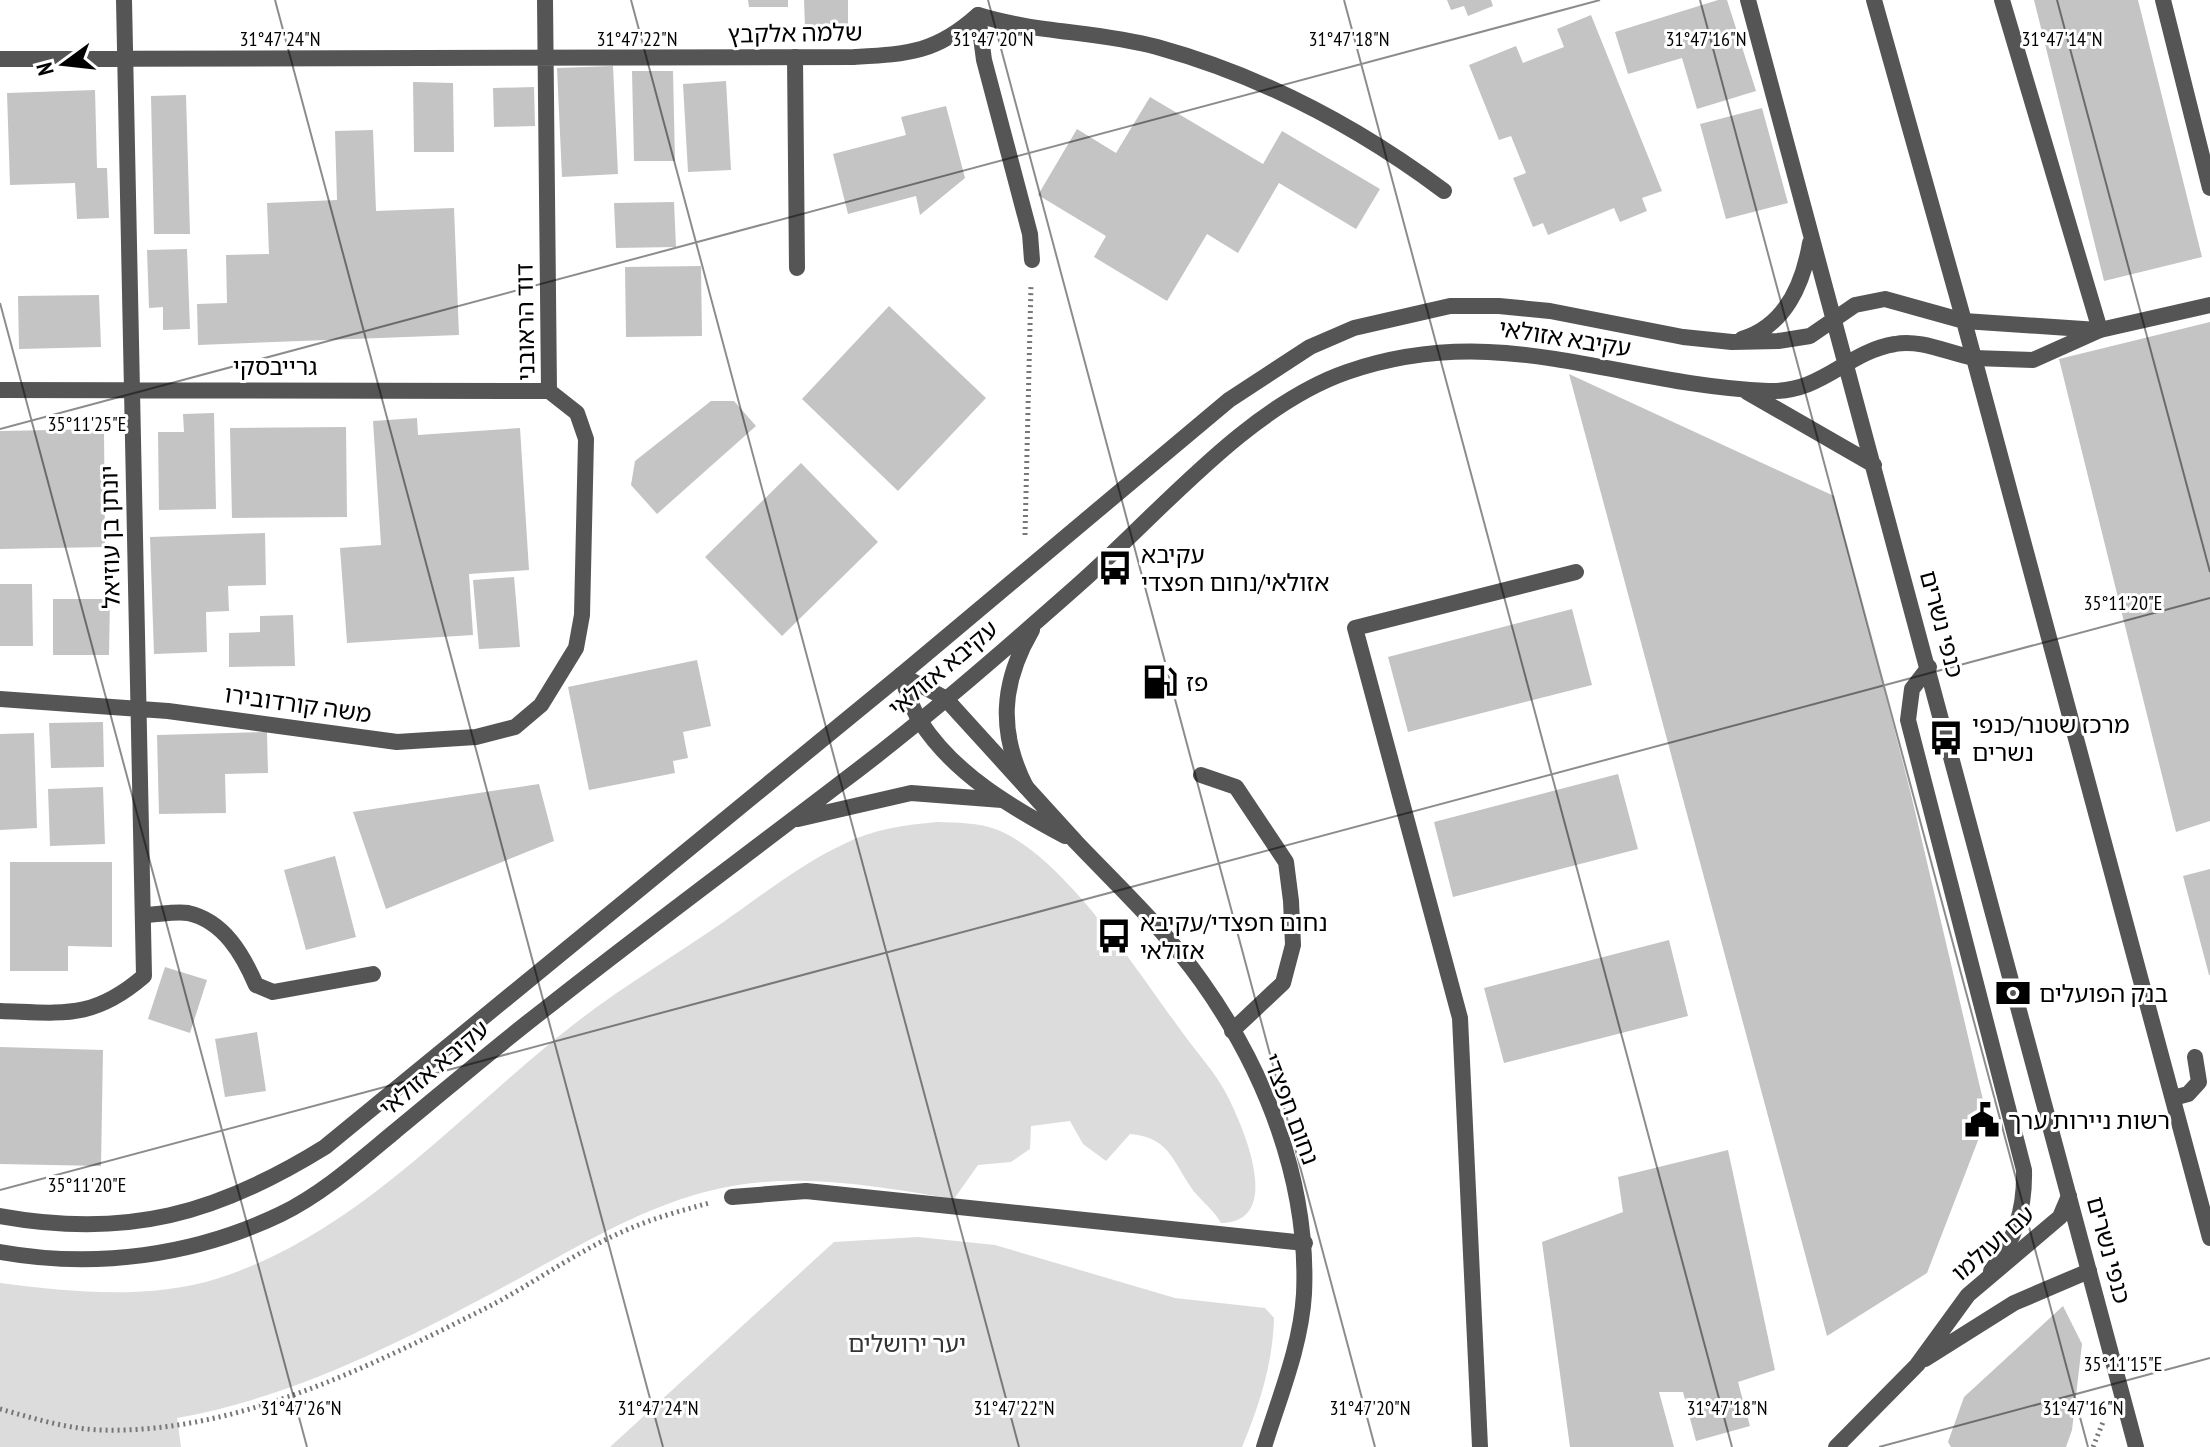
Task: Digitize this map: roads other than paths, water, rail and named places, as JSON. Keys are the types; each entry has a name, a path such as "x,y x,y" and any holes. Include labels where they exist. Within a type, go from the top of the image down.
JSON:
{"street":[{"name":"יונתן בן עוזיאל","path":"0,1011 76,1013 117,999 144,976 124,0"},
{"name":"דוד הראובני","path":"545,0 549,391 577,413 586,439 582,615 576,648 564,672"},
{"name":"כנפי נשרים","path":"1748,0 2136,1447"},
{"path":"1874,0 1964,321 2210,1238"},
{"path":"2002,0 2100,330 2210,305"},
{"path":"2163,0 2210,188"},
{"name":"שלמה אלקבץ","path":"0,59 906,54 944,42 978,8"},
{"path":"1032,260 1030,234 984,60 978,8 1039,30 1155,46 1256,80 1344,123 1444,191"},
{"path":"795,57 797,268"},
{"path":"1732,342 1764,329 1786,306 1803,277 1811,238"},
{"name":"עקיבא אזולאי","path":"0,1216 38,1223 139,1222 183,1214 234,1198 277,1177 325,1147 390,1097 901,675 1229,400 1297,355 1354,328 1450,306 1499,306 1732,342 1798,339 1819,331 1855,305 1885,299 1964,321 2100,330"},
{"name":"עקיבא אזולאי","path":"0,1252 87,1260 137,1257 191,1246 284,1213 330,1184 512,1034 919,720 1039,618 1264,417 1308,389 1375,363 1451,350 1490,350 1530,353 1740,389 1773,391 1801,388 1878,348 1904,343 1974,358 2033,360 2100,330"},
{"path":"1740,389 1874,465"},
{"name":"גרייבסקי","path":"0,390 549,391"},
{"path":"1480,1447 1460,1018 1355,628 1576,572"},
{"path":"1026,787 1009,747 1005,706 1013,668 1039,618"},
{"path":"1929,667 1912,689 1908,720 2024,1170 2025,1198 2020,1219 2002,1256 1986,1276"},
{"name":"משה קורדובירו","path":"0,699 138,708 397,742 433,742 476,737 515,727 541,705 564,672"},
{"name":"נחום חפצדי","path":"901,675 945,698 1147,916 1201,981 1263,1088 1282,1138 1305,1243 1303,1298 1292,1357 1264,1447"},
{"name":"נחום חפצדי","path":"901,675 919,720 969,774 1002,800 1077,842"},
{"path":"1201,775 1236,787 1286,862 1293,945 1283,983 1232,1031"},
{"path":"789,821 867,800 911,793 1002,800"},
{"path":"143,915 188,913 228,935 244,957 256,985 273,992 373,974"},
{"path":"2173,1098 2195,1089 2200,1074 2195,1057"},
{"path":"732,1197 806,1191 1305,1243"},
{"name":"עם ועולמו","path":"1836,1447 1917,1365 1948,1321 1986,1276 2049,1228 2065,1209 2069,1196"},
{"name":"עם ועולמו","path":"1917,1365 2014,1303 2089,1271"}],"place":[{"name":"עקיבא אזולאי/נחום חפצדי","path":"1115,568"},
{"name":"פז","path":"1160,682"},
{"name":"מרכז שטנר/כנפי נשרים","path":"1946,738"},
{"name":"נחום חפצדי/עקיבא אזולאי","path":"1114,936"},
{"name":"בנק הפועלים","path":"2013,993"},
{"name":"רשות ניירות ערך","path":"1982,1120"}],"park label":[{"name":"יער ירושלים","path":"907,1343"}]}
